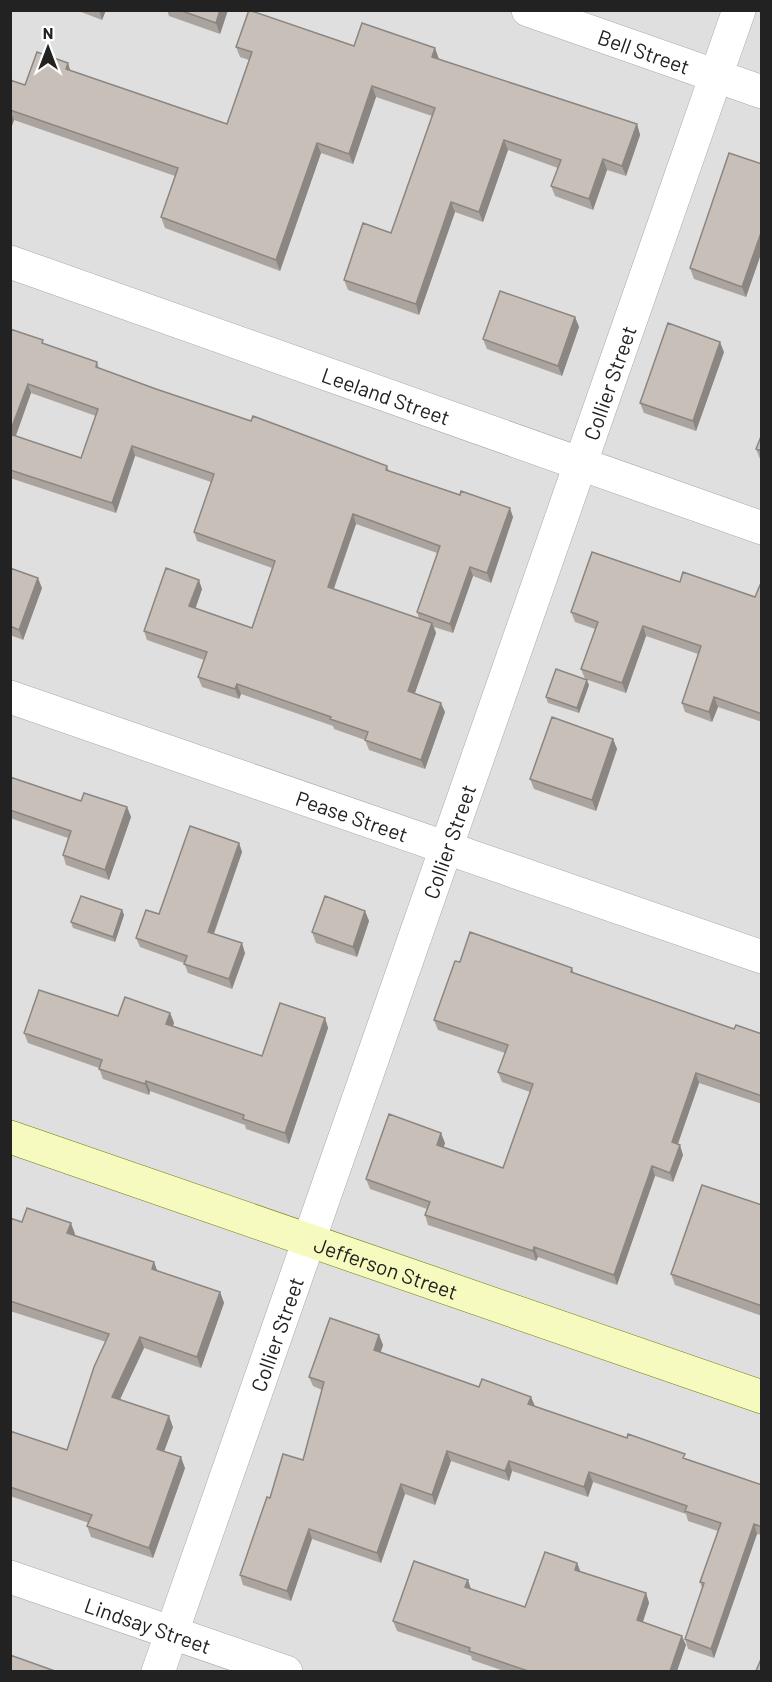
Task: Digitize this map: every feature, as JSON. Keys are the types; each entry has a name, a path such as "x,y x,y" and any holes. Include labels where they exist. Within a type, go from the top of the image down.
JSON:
{"street":[{"name":"Bell Street","path":"528,10 762,92"},
{"name":"Collier Street","path":"158,1671 739,10"},
{"name":"Leeland Street","path":"10,262 762,528"},
{"name":"Pease Street","path":"10,697 762,957"},
{"name":"Jefferson Street","path":"10,1137 762,1397"},
{"name":"Lindsay Street","path":"10,1577 286,1671"}],"shaded area":[{"path":"11,11 761,11 761,1671 11,1671"}],"building":[{"path":"179,10 220,10 216,23"},
{"path":"249,10 354,46 362,23 435,48 432,57 637,124 622,166 603,159 589,199 551,186 561,160 504,140 479,212 451,202 416,304 344,280 363,223 391,233 435,108 372,86 349,154 317,143 276,260 161,217 178,168 10,110 10,80 25,85 37,52 68,63 66,69 227,124 252,52 236,47"},
{"path":"729,153 762,164 762,230 742,287 690,268"},
{"path":"500,291 575,317 558,366 483,339"},
{"path":"668,323 720,342 693,421 640,403"},
{"path":"10,329 97,362 96,367 156,389 251,421 253,416 387,466 386,470 460,495 461,491 510,508 487,573 470,567 450,624 417,612 440,546 353,514 328,587 432,623 408,691 441,703 421,760 365,740 368,732 330,719 331,717 237,684 235,689 198,677 207,652 144,631 166,568 199,580 189,606 252,628 275,561 194,532 214,474 132,446 112,503 10,470 10,434 81,458 98,409 28,384 10,432"},
{"path":"762,434 762,451 756,449"},
{"path":"592,552 680,582 683,572 755,597 760,585 762,586 762,714 714,697 709,712 682,703 701,646 643,626 622,683 581,669 598,622 571,612"},
{"path":"10,568 38,578 19,630 10,626"},
{"path":"556,669 587,680 577,708 546,697"},
{"path":"552,717 613,739 592,800 530,779"},
{"path":"10,777 81,801 84,793 127,807 105,870 63,855 71,831 10,810"},
{"path":"190,826 239,843 208,932 242,943 229,979 184,964 187,956 136,938 146,910 159,914"},
{"path":"81,896 122,910 113,937 71,922"},
{"path":"325,896 365,911 353,947 312,932"},
{"path":"470,932 572,968 571,972 734,1029 736,1025 762,1034 762,1096 696,1073 672,1142 680,1145 670,1173 652,1166 614,1275 534,1247 533,1251 425,1215 430,1202 366,1179 389,1114 441,1133 437,1145 503,1168 533,1084 498,1072 508,1045 434,1020 455,961 460,962"},
{"path":"39,990 118,1016 125,997 170,1013 166,1024 262,1056 280,1003 325,1018 285,1133 243,1119 244,1115 146,1081 145,1084 99,1069 102,1060 24,1033"},
{"path":"702,1185 762,1205 762,1306 671,1274"},
{"path":"27,1208 71,1223 67,1233 154,1262 152,1269 220,1292 197,1357 140,1337 112,1397 169,1416 157,1449 181,1457 149,1548 87,1526 92,1515 10,1487 10,1431 67,1450 94,1367 109,1334 10,1301 10,1218 22,1222"},
{"path":"330,1318 379,1335 374,1350 479,1387 482,1379 531,1397 528,1404 627,1438 628,1434 685,1454 683,1458 762,1485 762,1527 754,1524 711,1649 685,1639 704,1583 700,1582 721,1523 685,1511 687,1506 589,1472 584,1487 509,1461 505,1471 447,1451 432,1495 401,1484 377,1553 309,1529 287,1591 240,1575 267,1497 270,1498 283,1454 303,1460 324,1382 309,1377"},
{"path":"545,1552 577,1563 575,1570 646,1593 637,1620 682,1636 670,1671 528,1671 393,1621 414,1561 468,1580 465,1587 525,1607"},
{"path":"10,1655 55,1671 10,1671"},
{"path":"761,1659 762,1671 756,1671"}]}
